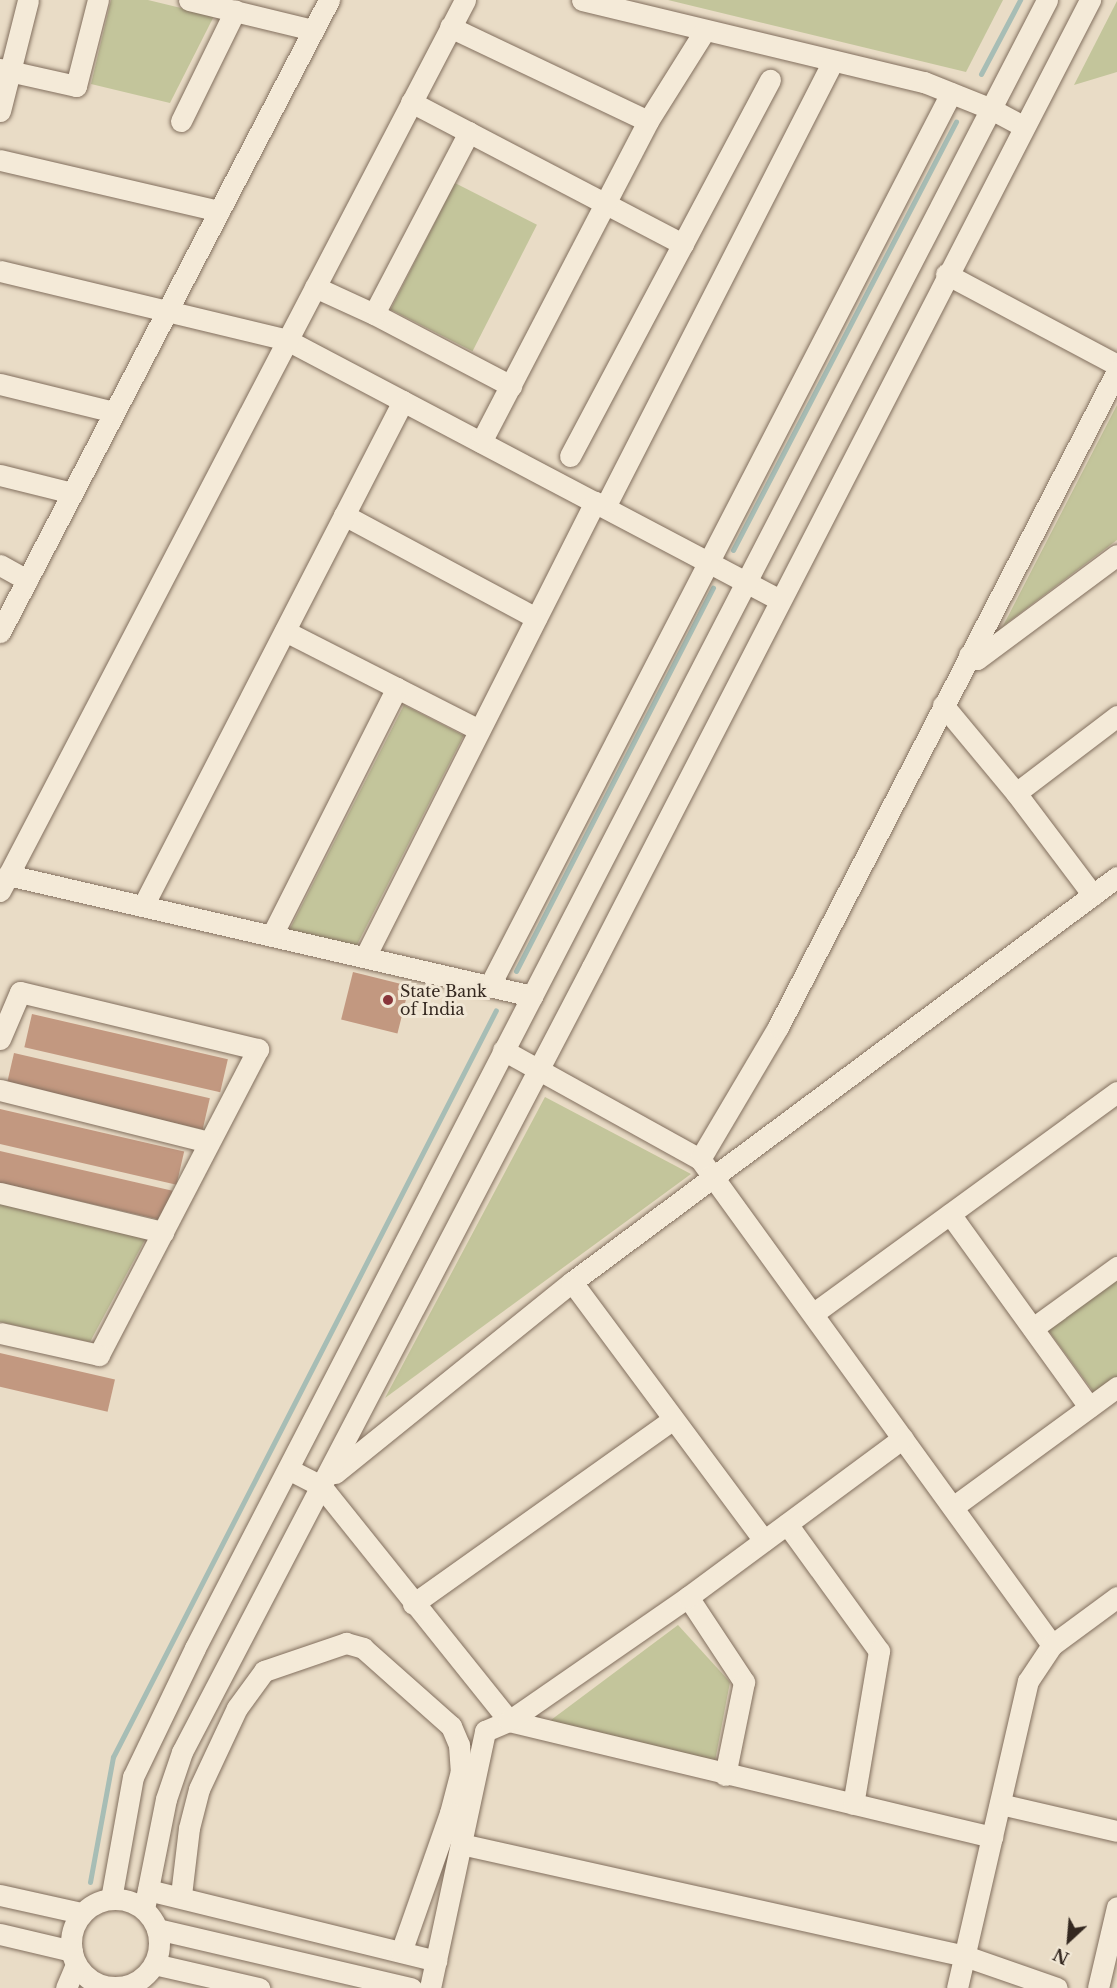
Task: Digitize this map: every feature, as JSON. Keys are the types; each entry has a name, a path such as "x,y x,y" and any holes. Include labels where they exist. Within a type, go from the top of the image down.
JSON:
{"street":[{"path":"0,111 5,70 28,0"},
{"path":"5,70 76,86 98,0"},
{"path":"189,0 313,30"},
{"path":"0,632 329,0"},
{"path":"465,0 4,883 143,906 532,996"},
{"path":"582,0 833,61 951,93 991,109 1023,126"},
{"path":"111,1899 133,1777 288,1468 1047,0"},
{"path":"0,1934 74,1958 96,1985 122,1987 138,1981 154,1964 160,1939 146,1899 166,1799 182,1752 540,1069 946,274 1090,0"},
{"path":"181,121 235,11"},
{"path":"450,27 648,122"},
{"path":"481,442 648,122 705,30"},
{"path":"364,957 536,618 600,505 833,61"},
{"path":"570,456 770,80"},
{"path":"490,985 707,561 951,93"},
{"path":"411,102 683,244"},
{"path":"374,314 469,132"},
{"path":"0,160 219,211"},
{"path":"0,271 287,340 780,600"},
{"path":"946,274 1117,365"},
{"path":"315,287 374,314 511,386"},
{"path":"700,1159 778,1027 1117,371"},
{"path":"0,384 114,412"},
{"path":"143,906 403,401"},
{"path":"0,475 72,493"},
{"path":"344,516 536,618"},
{"path":"969,655 977,659 1117,555"},
{"path":"0,565 27,579"},
{"path":"285,631 479,730"},
{"path":"272,935 398,688"},
{"path":"943,705 1016,793 1093,895"},
{"path":"1016,793 1117,716"},
{"path":"321,1486 352,1456 572,1282 1117,877"},
{"path":"0,1039 20,992 258,1049 99,1355 0,1333"},
{"path":"503,1050 700,1159 814,1313 1052,1645"},
{"path":"0,1090 209,1142"},
{"path":"814,1313 1117,1092"},
{"path":"0,1193 163,1232"},
{"path":"950,1214 1089,1407"},
{"path":"1033,1328 1117,1267"},
{"path":"572,1282 764,1541"},
{"path":"953,1506 1117,1387"},
{"path":"414,1604 674,1419"},
{"path":"430,1988 485,1731 509,1721 688,1597 903,1438"},
{"path":"288,1468 321,1486 509,1721 725,1775 992,1837"},
{"path":"787,1524 879,1651 853,1804"},
{"path":"688,1597 744,1682 725,1775"},
{"path":"957,1988 1028,1681 1052,1645 1117,1597"},
{"path":"181,1896 189,1828 199,1789 237,1708 264,1671 346,1643 355,1645 363,1648 451,1726 459,1745 461,1771 401,1952"},
{"path":"233,1655 264,1671"},
{"path":"1000,1803 1117,1831"},
{"path":"461,1844 965,1956 1057,1988"},
{"path":"0,1895 81,1913"},
{"path":"66,1988 74,1958 72,1931 81,1913 93,1904 111,1899 181,1896 436,1961"},
{"path":"1103,1987 1117,1907"},
{"path":"157,1929 411,1988"},
{"path":"154,1964 259,1988"}],"green space":[{"path":"111,0 148,0 214,16 170,103 91,84"},
{"path":"668,0 1003,0 966,72"},
{"path":"1117,1 1117,72 1074,85"},
{"path":"455,183 537,225 473,351 391,310"},
{"path":"1117,405 1117,540 1003,626"},
{"path":"404,705 464,735 349,960 290,930"},
{"path":"545,1097 691,1174 385,1398"},
{"path":"0,1203 147,1236 90,1342 0,1322"},
{"path":"1117,1280 1117,1379 1095,1394 1048,1330"},
{"path":"678,1625 730,1682 715,1761 547,1723"}],"building":[{"path":"353,972 409,986 397,1034 341,1020"},
{"path":"32,1014 228,1059 220,1092 24,1047"},
{"path":"14,1053 210,1098 203,1129 7,1084"},
{"path":"0,1109 184,1152 177,1185 0,1144"},
{"path":"0,1151 172,1191 165,1221 0,1183"},
{"path":"0,1353 115,1380 108,1412 0,1387"}],"waterway":[{"path":"981,74 1020,0"},
{"path":"733,550 956,122"},
{"path":"516,971 713,588"},
{"path":"90,1882 113,1757 496,1010"}],"place":[{"name":"State Bank of India","path":"388,1000"}]}
